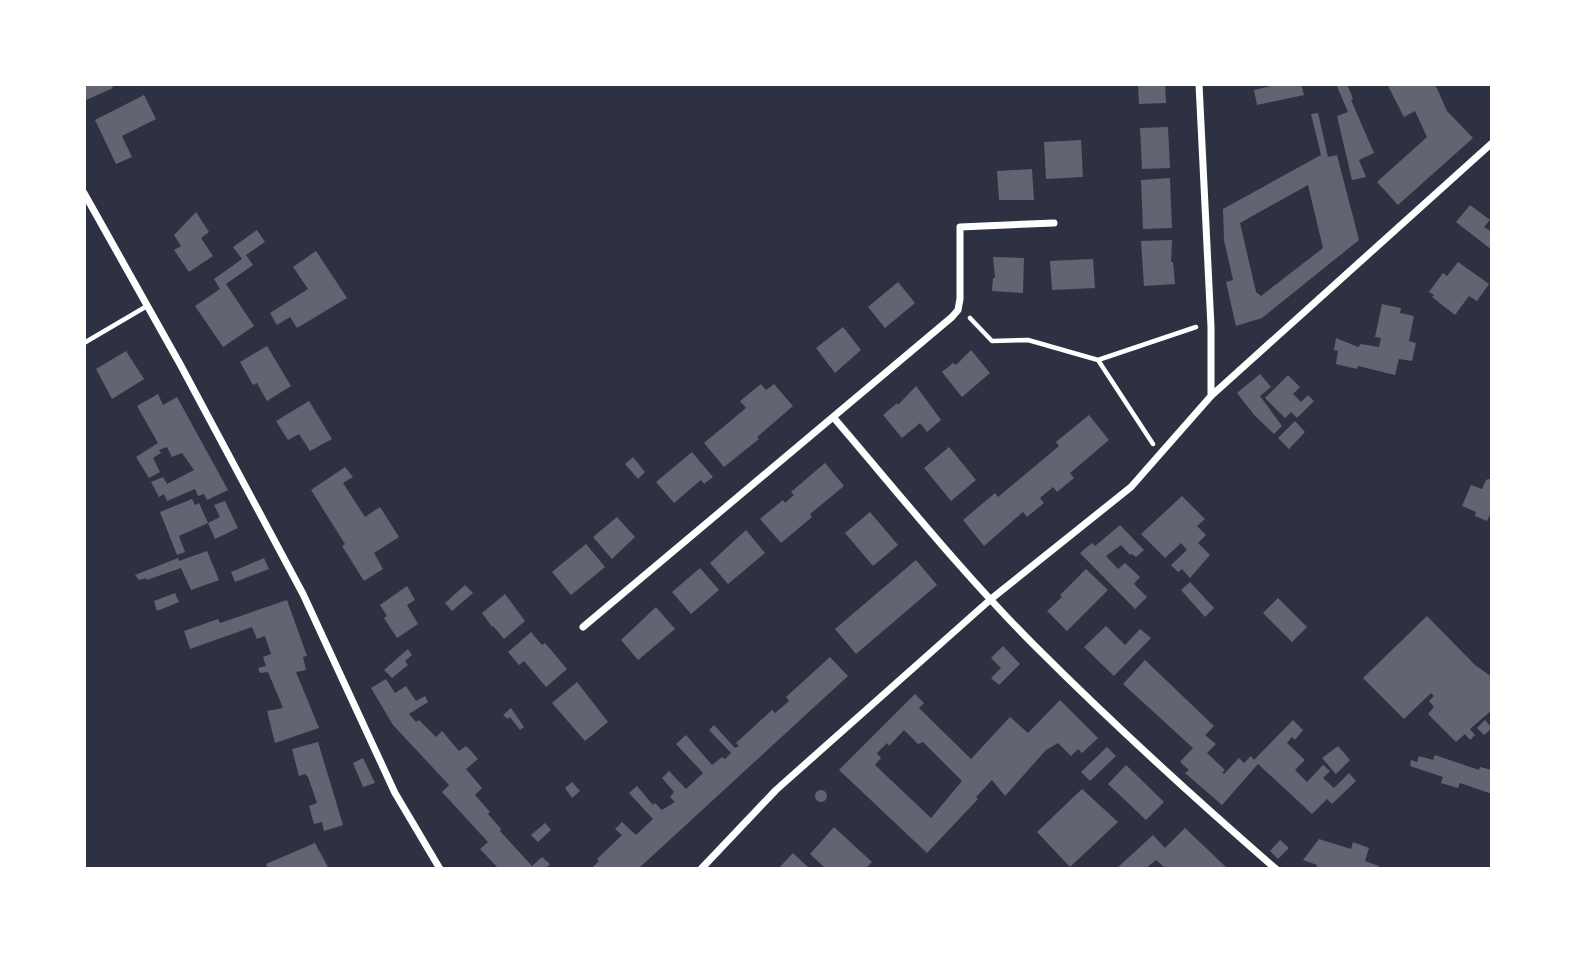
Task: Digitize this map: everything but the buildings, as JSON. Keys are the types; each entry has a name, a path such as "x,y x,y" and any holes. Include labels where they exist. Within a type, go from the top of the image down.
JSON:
{"street":[{"path":"1199,84 1212,396"},
{"path":"701,869 776,790 991,599 1131,487 1212,396 1492,143"},
{"path":"84,194 303,594 395,793 440,869"},
{"path":"583,627 834,418 958,310 960,227 1054,223"},
{"path":"834,418 1034,645 1168,774 1276,869"}],"lane":[{"path":"84,343 147,306"}],"path":[{"path":"958,310 967,315 992,341 1028,340 1098,360 1196,327"},
{"path":"1098,360 1160,454"}]}
